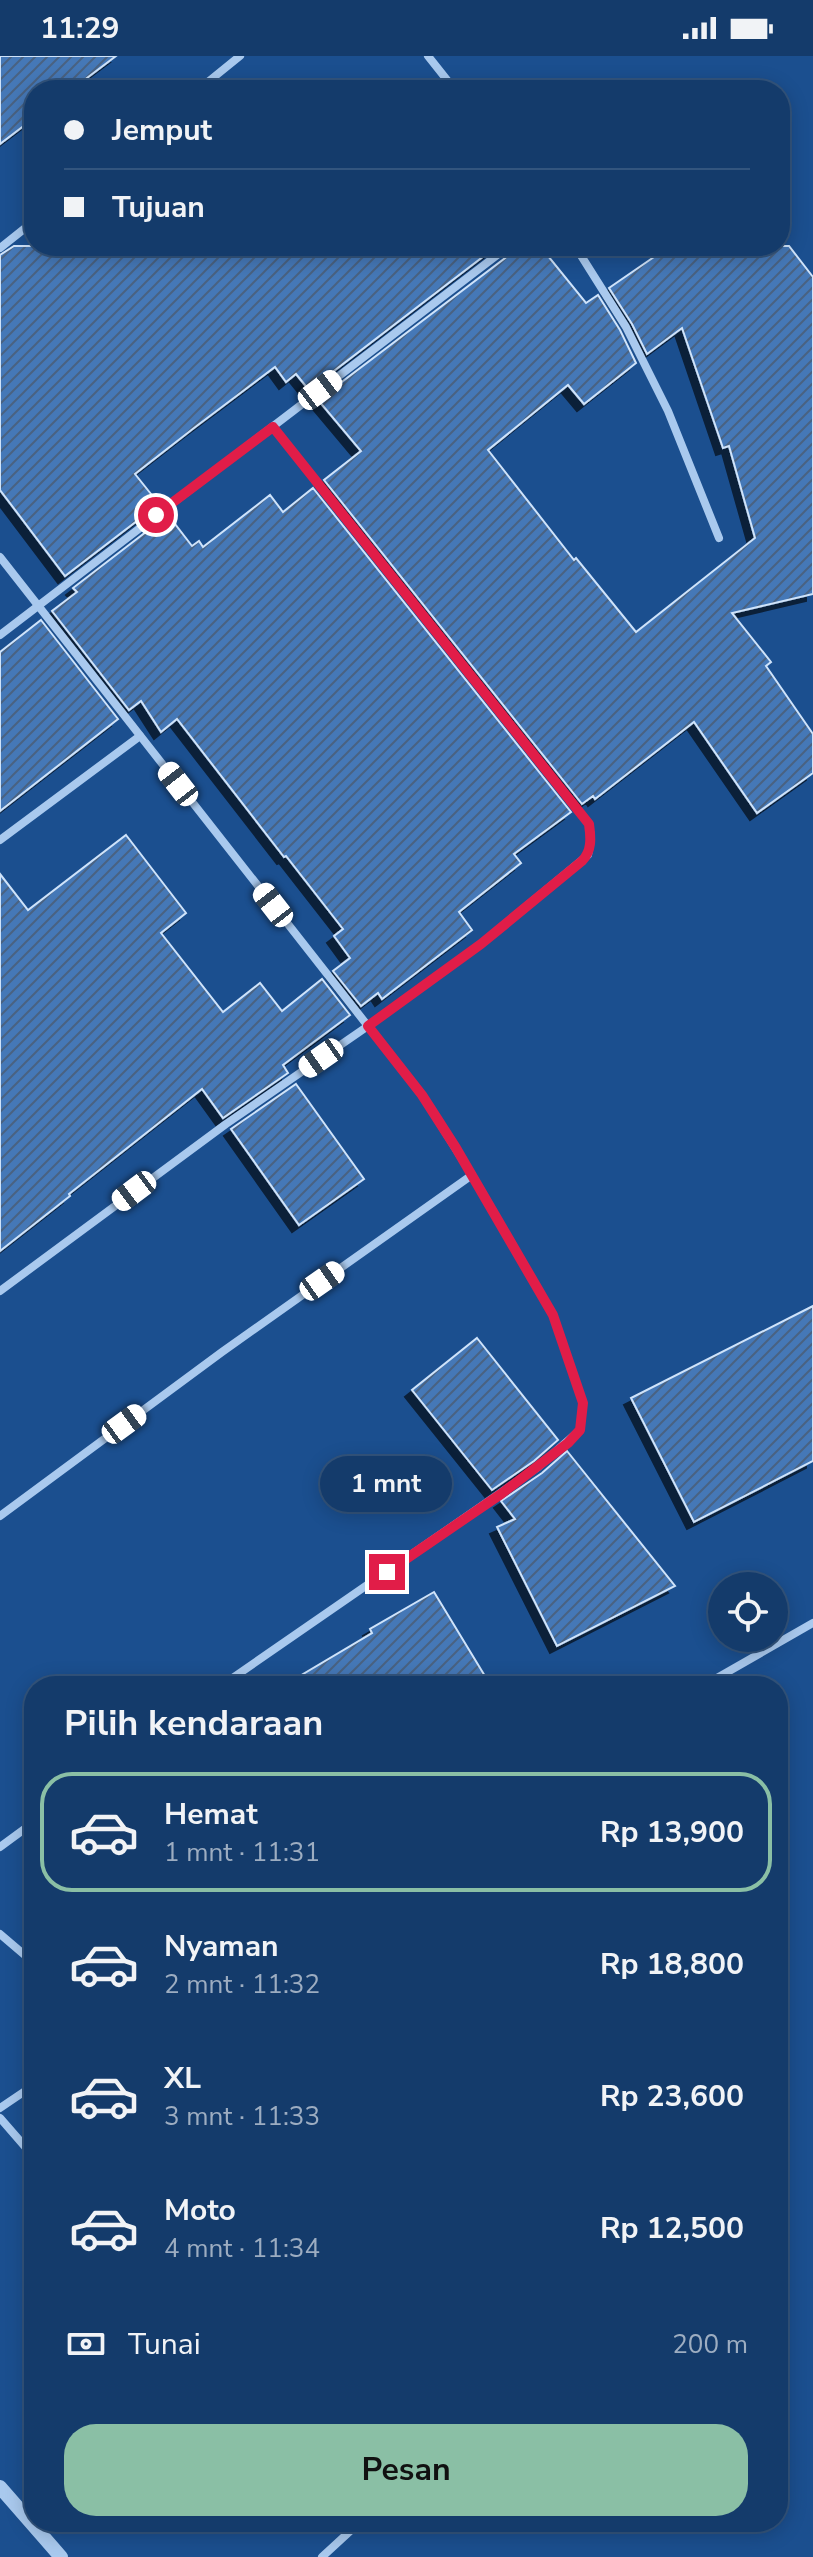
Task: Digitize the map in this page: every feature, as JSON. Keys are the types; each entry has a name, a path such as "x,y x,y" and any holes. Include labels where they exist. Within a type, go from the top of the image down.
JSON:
{"street":[{"path":"210,80 240,56"},
{"path":"428,56 447,80"},
{"path":"0,248 24,229"},
{"path":"0,635 496,256"},
{"path":"581,256 626,327 668,411 719,538"},
{"path":"0,1291 226,1124 481,944 588,855 591,838 589,824 273,427"},
{"path":"0,557 422,1095 553,1315 583,1403 580,1430 558,1451 516,1484 236,1676"},
{"path":"0,840 140,736"},
{"path":"0,1516 222,1352 472,1175"},
{"path":"720,1676 813,1623"},
{"path":"0,1847 24,1829"},
{"path":"0,1934 24,1954"},
{"path":"0,2108 24,2092"},
{"path":"0,2118 24,2146"},
{"path":"0,2487 24,2515"},
{"path":"39,2532 61,2557"},
{"path":"322,2557 349,2532"}],"building":[{"path":"0,56 116,56 84,80 24,80 24,126 0,144"},
{"path":"14,246 24,246 24,256 484,256 309,390 296,374 286,382 275,367 194,428 135,474 159,504 65,576 0,490 0,255"},
{"path":"790,247 813,277 813,594 732,613 771,662 766,666 813,734 813,773 757,813 694,722 595,799 593,796 582,804 324,480 361,451 318,400 508,256 548,256 586,303 598,295 636,363 584,404 568,385 488,450 574,560 576,558 636,632 755,538 729,446 723,448 682,328 647,354 609,288 655,256 790,256"},
{"path":"313,488 571,812 514,854 521,863 459,912 472,930 382,999 378,993 361,1006 333,971 350,958 334,936 343,929 286,856 177,719 161,732 141,701 129,710 52,611 77,592 73,588 168,515 192,546 199,541 203,547 270,495 283,512"},
{"path":"41,620 118,719 0,811 0,652"},
{"path":"126,835 186,913 161,933 223,1012 260,983 282,1011 322,979 350,1015 283,1065 288,1073 223,1118 202,1089 0,1251 0,874 28,910"},
{"path":"296,1084 364,1179 299,1225 231,1129"},
{"path":"813,1306 813,1461 694,1522 631,1398"},
{"path":"477,1338 558,1440 492,1490 412,1390"},
{"path":"567,1451 675,1586 557,1646 497,1527 515,1519 501,1501 542,1473"},
{"path":"434,1592 485,1676 300,1676 372,1633 370,1629"}],"route":[{"path":"156,515 273,427 589,824 591,838 588,855 582,861 481,944 368,1026 422,1095 456,1148 553,1315 583,1403 580,1430 568,1443 501,1494 387,1572"}]}
